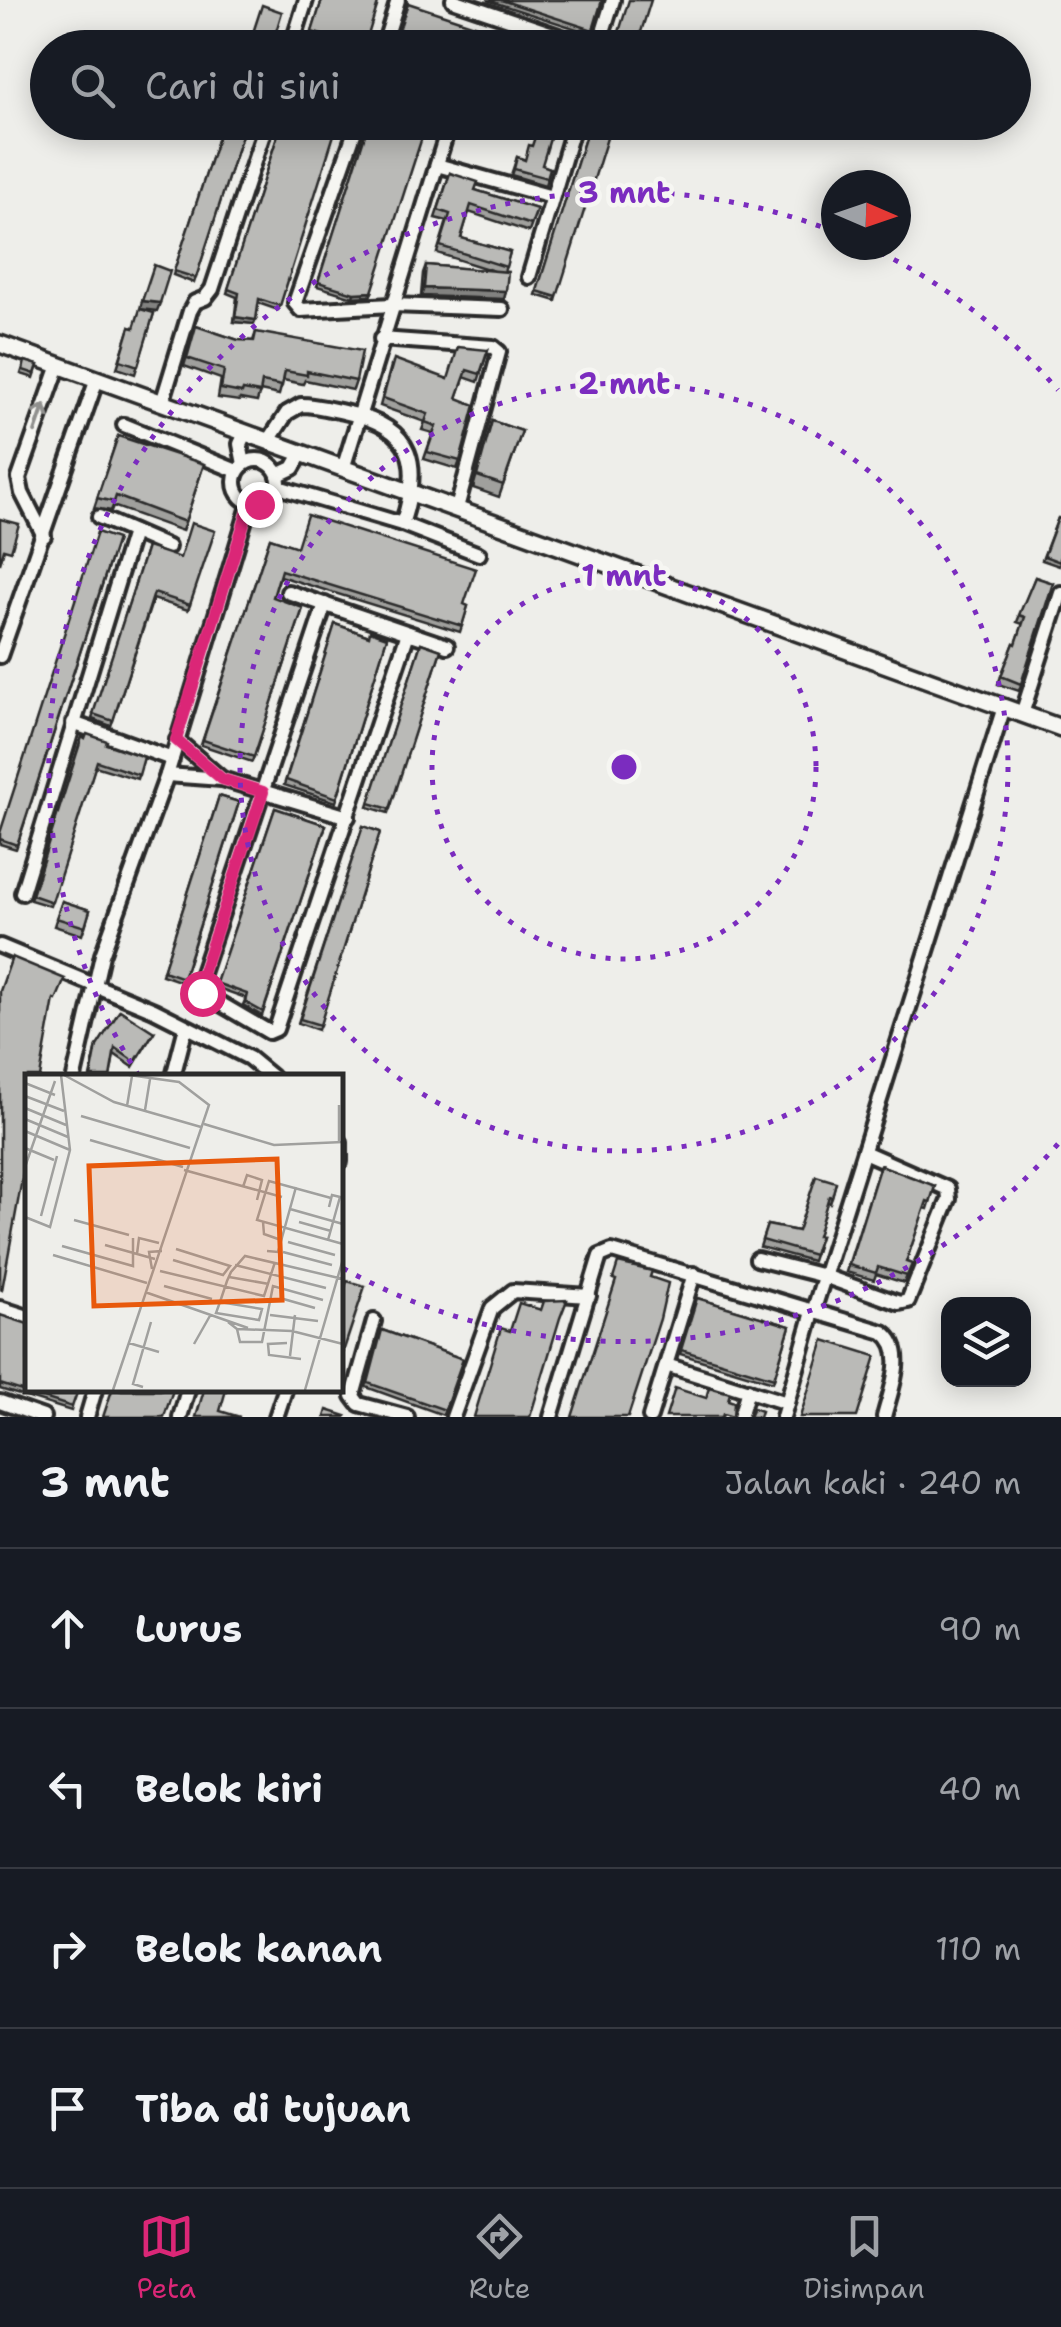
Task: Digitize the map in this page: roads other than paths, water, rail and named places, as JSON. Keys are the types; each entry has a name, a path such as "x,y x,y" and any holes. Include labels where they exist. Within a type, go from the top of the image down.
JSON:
{"street":[{"path":"297,30 306,0"},
{"path":"389,30 398,0"},
{"path":"453,0 542,30"},
{"path":"602,30 613,0"},
{"path":"162,403 190,311 212,289 261,140"},
{"path":"352,140 296,305 301,310 502,309"},
{"path":"343,469 445,140"},
{"path":"529,277 569,140"},
{"path":"437,165 552,197"},
{"path":"383,336 498,350 500,354 457,508"},
{"path":"0,344 1061,728"},
{"path":"44,536 19,478 59,365"},
{"path":"0,656 97,379"},
{"path":"268,442 287,412 301,404 360,416 393,430 404,442 412,493 402,524"},
{"path":"124,426 241,468 263,461 278,481 479,554"},
{"path":"245,432 240,444 241,468 235,479 238,494 250,504 268,502 278,481 301,454"},
{"path":"75,1074 102,955 167,775 250,504"},
{"path":"100,517 168,547"},
{"path":"22,894 133,532"},
{"path":"288,592 447,646"},
{"path":"1022,714 1061,593"},
{"path":"324,604 199,988 269,1032 276,1029 408,633"},
{"path":"666,1364 748,1390 785,1410 1004,707"},
{"path":"72,724 172,759"},
{"path":"176,740 222,779"},
{"path":"167,775 222,779 348,817"},
{"path":"0,946 96,979 249,1058 269,1074"},
{"path":"173,1074 186,1027"},
{"path":"757,1259 899,1302 908,1301 949,1199 948,1189 864,1152"},
{"path":"552,1417 600,1256 606,1251 815,1307 883,1332 892,1338 897,1358 884,1417"},
{"path":"650,1417 694,1274"},
{"path":"453,1417 492,1308 503,1296 514,1291 589,1296"},
{"path":"0,1308 25,1316"},
{"path":"374,1321 353,1396 359,1404 406,1417"},
{"path":"740,1417 748,1390"},
{"path":"87,1417 94,1392"},
{"path":"180,1417 187,1392"},
{"path":"276,1417 284,1392"},
{"path":"5,1408 42,1417"}]}
